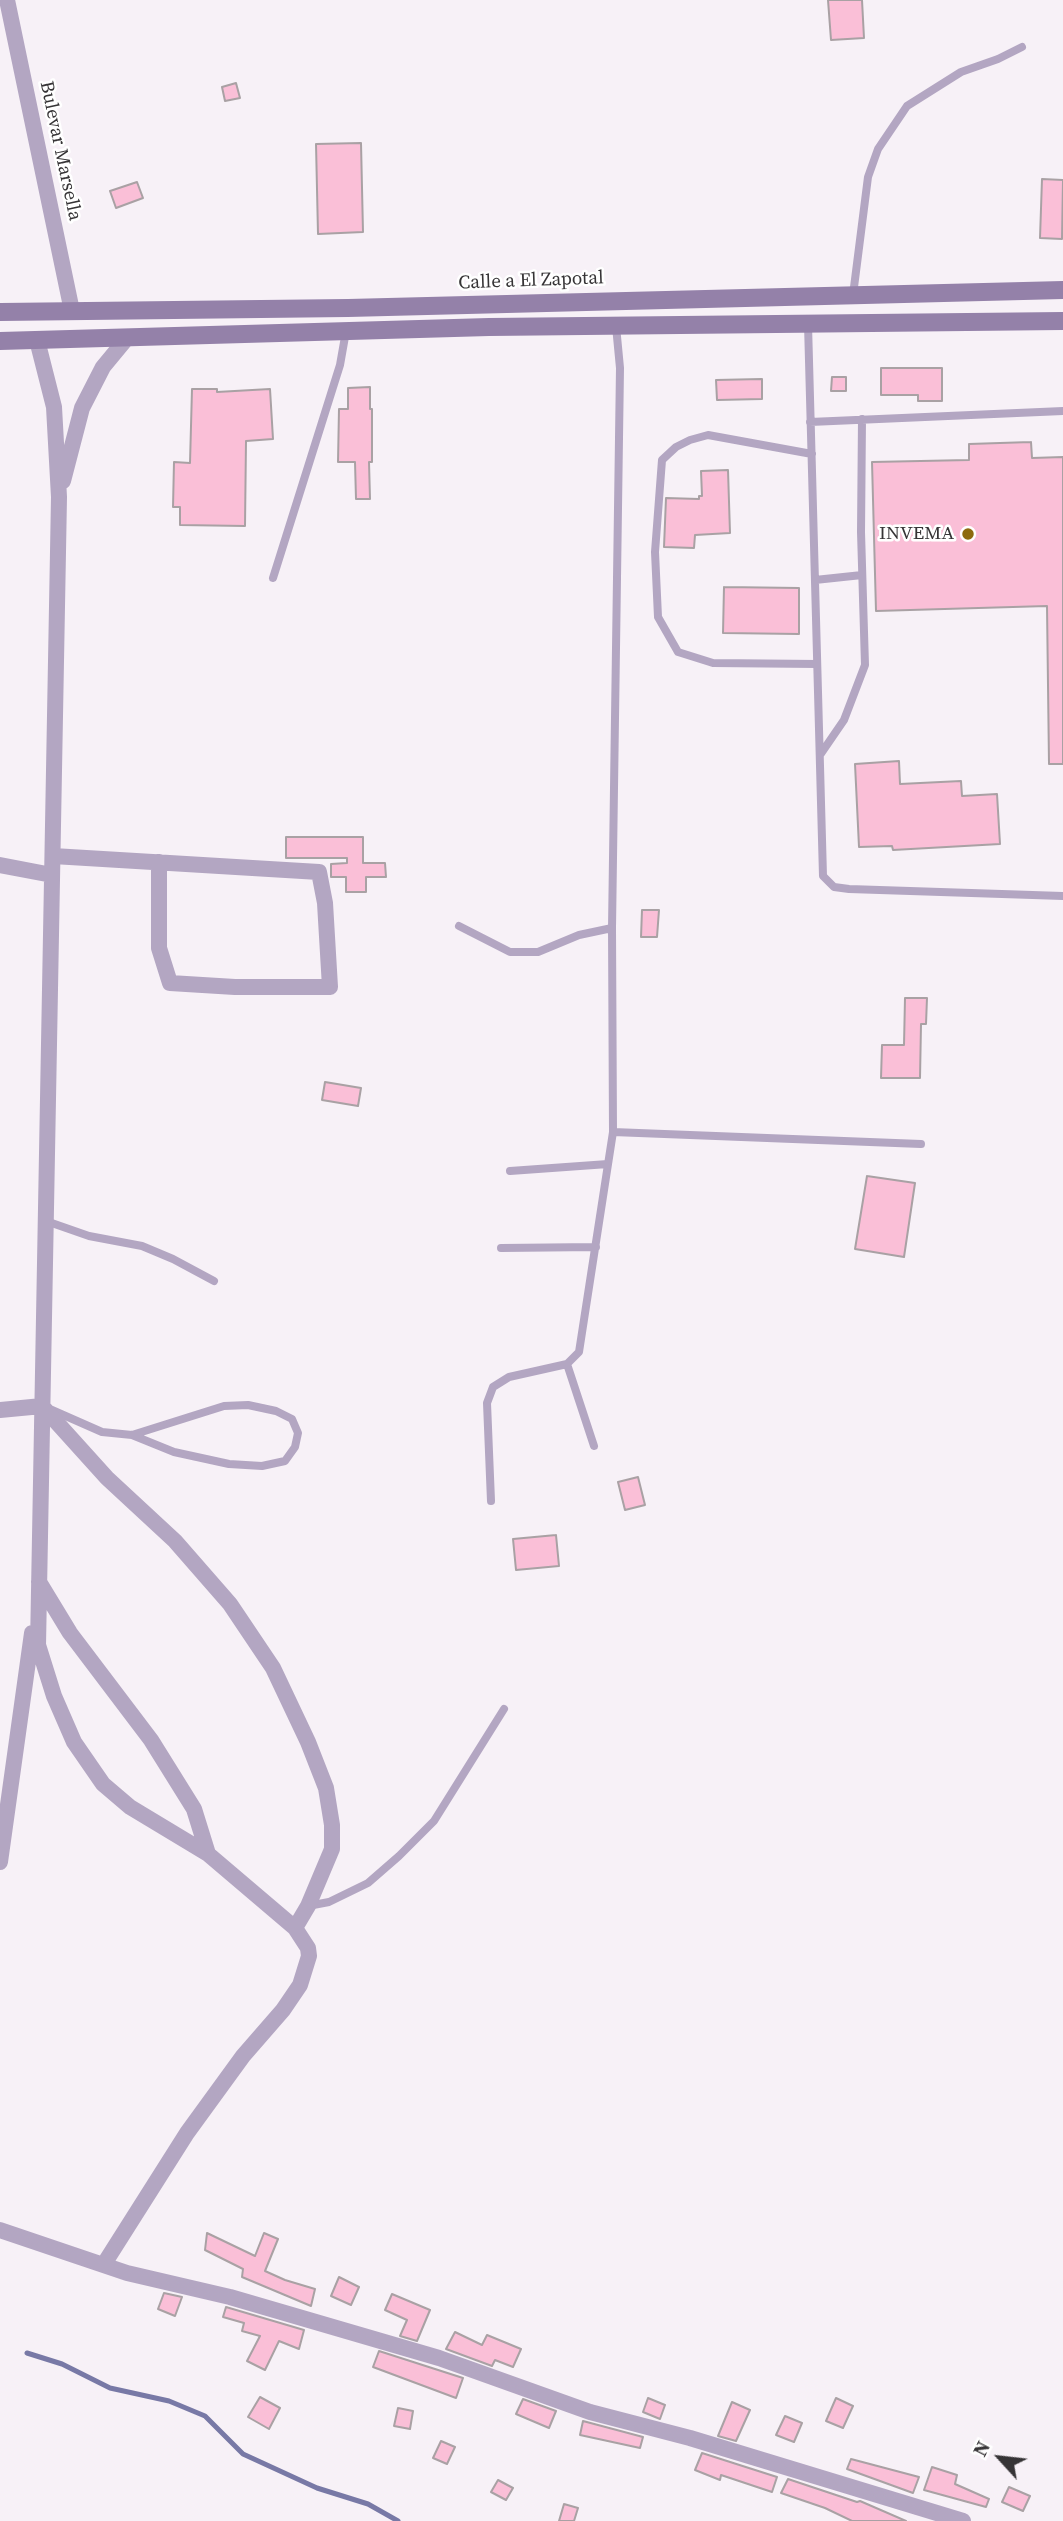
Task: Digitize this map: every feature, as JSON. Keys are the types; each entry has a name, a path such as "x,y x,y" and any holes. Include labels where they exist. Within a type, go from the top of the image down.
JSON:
{"street":[{"name":"Bulevar Marsella","path":"7,0 72,311"},
{"name":"Calle a El Zapotal","path":"0,312 348,308 1063,290"},
{"path":"0,341 346,331 1063,321"},
{"path":"59,497 82,408 103,367 127,338"},
{"path":"37,340 54,407 59,497 38,1645 54,1696 74,1742 103,1784 130,1807 208,1854 295,1928 308,1948 309,1956 300,1985 283,2010 243,2056 187,2133 104,2264"},
{"path":"52,856 159,862 319,872 325,903 330,987 235,987 170,983 159,948 159,862"},
{"path":"0,865 52,875"},
{"path":"0,1410 43,1406"},
{"path":"43,1406 107,1478 184,1551 230,1604 273,1668 308,1742 326,1788 332,1825 332,1849 308,1906 295,1928"},
{"path":"39,1582 70,1633 159,1751 194,1809 208,1854"},
{"path":"0,1862 39,1582"},
{"path":"0,2230 127,2273 230,2297 439,2358 590,2412 690,2438 963,2521"}],"lane":[{"path":"853,295 868,177 878,149 907,106 961,72 1022,47"},
{"path":"808,324 823,876 834,887 1063,896"},
{"path":"491,1501 487,1403 493,1387 509,1377 567,1364 579,1352 613,1132 612,928 620,368 616,326"},
{"path":"273,578 340,365 346,331"},
{"path":"810,422 1063,411"},
{"path":"820,755 844,720 864,665 862,419"},
{"path":"812,454 708,435 676,447 662,460 655,552 658,617 678,652 713,663 817,664"},
{"path":"815,580 862,575"},
{"path":"459,926 509,952 538,952 579,935 612,928"},
{"path":"613,1132 921,1144"},
{"path":"510,1171 608,1164"},
{"path":"46,1221 89,1236 142,1246 214,1281"},
{"path":"500,1248 596,1247"},
{"path":"567,1364 594,1446"},
{"path":"43,1406 102,1432 132,1435 174,1452 229,1464 262,1466 285,1461 295,1447 298,1433 292,1419 276,1411 248,1405 224,1406 132,1435"},
{"path":"308,1906 328,1902 368,1883 399,1856 433,1821 504,1709"}],"building":[{"path":"828,0 862,0 864,38 831,40"},
{"path":"236,83 240,98 225,101 222,87"},
{"path":"361,143 363,232 318,234 316,144"},
{"path":"1042,179 1063,180 1062,239 1040,238"},
{"path":"137,182 143,198 116,208 110,191"},
{"path":"881,368 942,368 942,401 918,401 918,395 881,395"},
{"path":"832,377 846,377 846,391 831,391"},
{"path":"762,379 762,399 717,400 716,380"},
{"path":"370,387 370,499 356,499 355,462 338,462 339,409 348,409 348,388"},
{"path":"192,389 217,389 217,392 270,389 273,439 246,441 245,526 180,525 180,507 173,507 174,462 190,463"},
{"name":"INVEMA","path":"1031,442 1032,458 1063,457 1063,764 1049,764 1047,606 876,611 872,462 969,460 969,444"},
{"path":"728,470 730,533 695,535 694,548 664,547 666,498 699,499 699,496 702,496 701,471"},
{"path":"724,587 799,588 799,634 723,633"},
{"path":"899,761 900,784 961,781 962,796 997,794 1000,844 893,850 892,846 859,847 855,764"},
{"path":"286,837 363,837 363,863 385,863 386,877 366,877 366,892 346,892 346,877 331,877 331,864 347,863 347,858 286,858"},
{"path":"642,910 659,910 657,937 641,937"},
{"path":"905,998 927,998 926,1024 921,1024 920,1078 881,1078 882,1045 904,1045"},
{"path":"325,1082 361,1088 358,1106 322,1100"},
{"path":"867,1176 915,1183 904,1257 855,1249"},
{"path":"638,1477 645,1505 625,1510 618,1482"},
{"path":"556,1535 559,1566 516,1570 513,1539"},
{"path":"207,2233 255,2256 264,2233 278,2239 265,2271 315,2289 311,2306 242,2277 243,2269 205,2250"},
{"path":"339,2277 359,2287 351,2305 331,2296"},
{"path":"164,2293 182,2297 175,2316 158,2309"},
{"path":"392,2294 430,2310 417,2341 400,2336 407,2320 385,2310"},
{"path":"226,2307 304,2330 299,2349 279,2341 265,2370 247,2361 260,2336 242,2331 244,2323 223,2317"},
{"path":"455,2332 482,2345 487,2335 521,2349 513,2367 495,2360 492,2366 446,2349"},
{"path":"379,2351 463,2378 456,2398 373,2367"},
{"path":"260,2397 280,2408 269,2429 248,2417"},
{"path":"648,2398 665,2405 660,2419 643,2412"},
{"path":"836,2398 853,2406 843,2428 826,2421"},
{"path":"523,2399 556,2411 549,2428 516,2414"},
{"path":"732,2402 750,2410 736,2441 718,2436"},
{"path":"398,2408 413,2411 410,2429 394,2426"},
{"path":"785,2416 802,2423 794,2442 776,2435"},
{"path":"583,2421 643,2437 640,2448 580,2435"},
{"path":"441,2441 455,2447 447,2464 433,2458"},
{"path":"702,2453 777,2477 772,2492 721,2475 720,2480 695,2470"},
{"path":"851,2459 919,2477 913,2493 847,2469"},
{"path":"932,2467 957,2475 955,2484 989,2499 986,2507 924,2490"},
{"path":"788,2479 860,2501 906,2521 852,2521 825,2508 781,2493"},
{"path":"498,2480 513,2488 506,2500 491,2492"},
{"path":"1009,2487 1030,2496 1023,2511 1002,2502"},
{"path":"564,2504 578,2508 574,2521 559,2521"}],"waterway":[{"path":"27,2353 62,2364 110,2388 169,2401 205,2416 243,2454 317,2488 368,2504 398,2521"}],"place":[{"name":"INVEMA","path":"968,534"}]}
